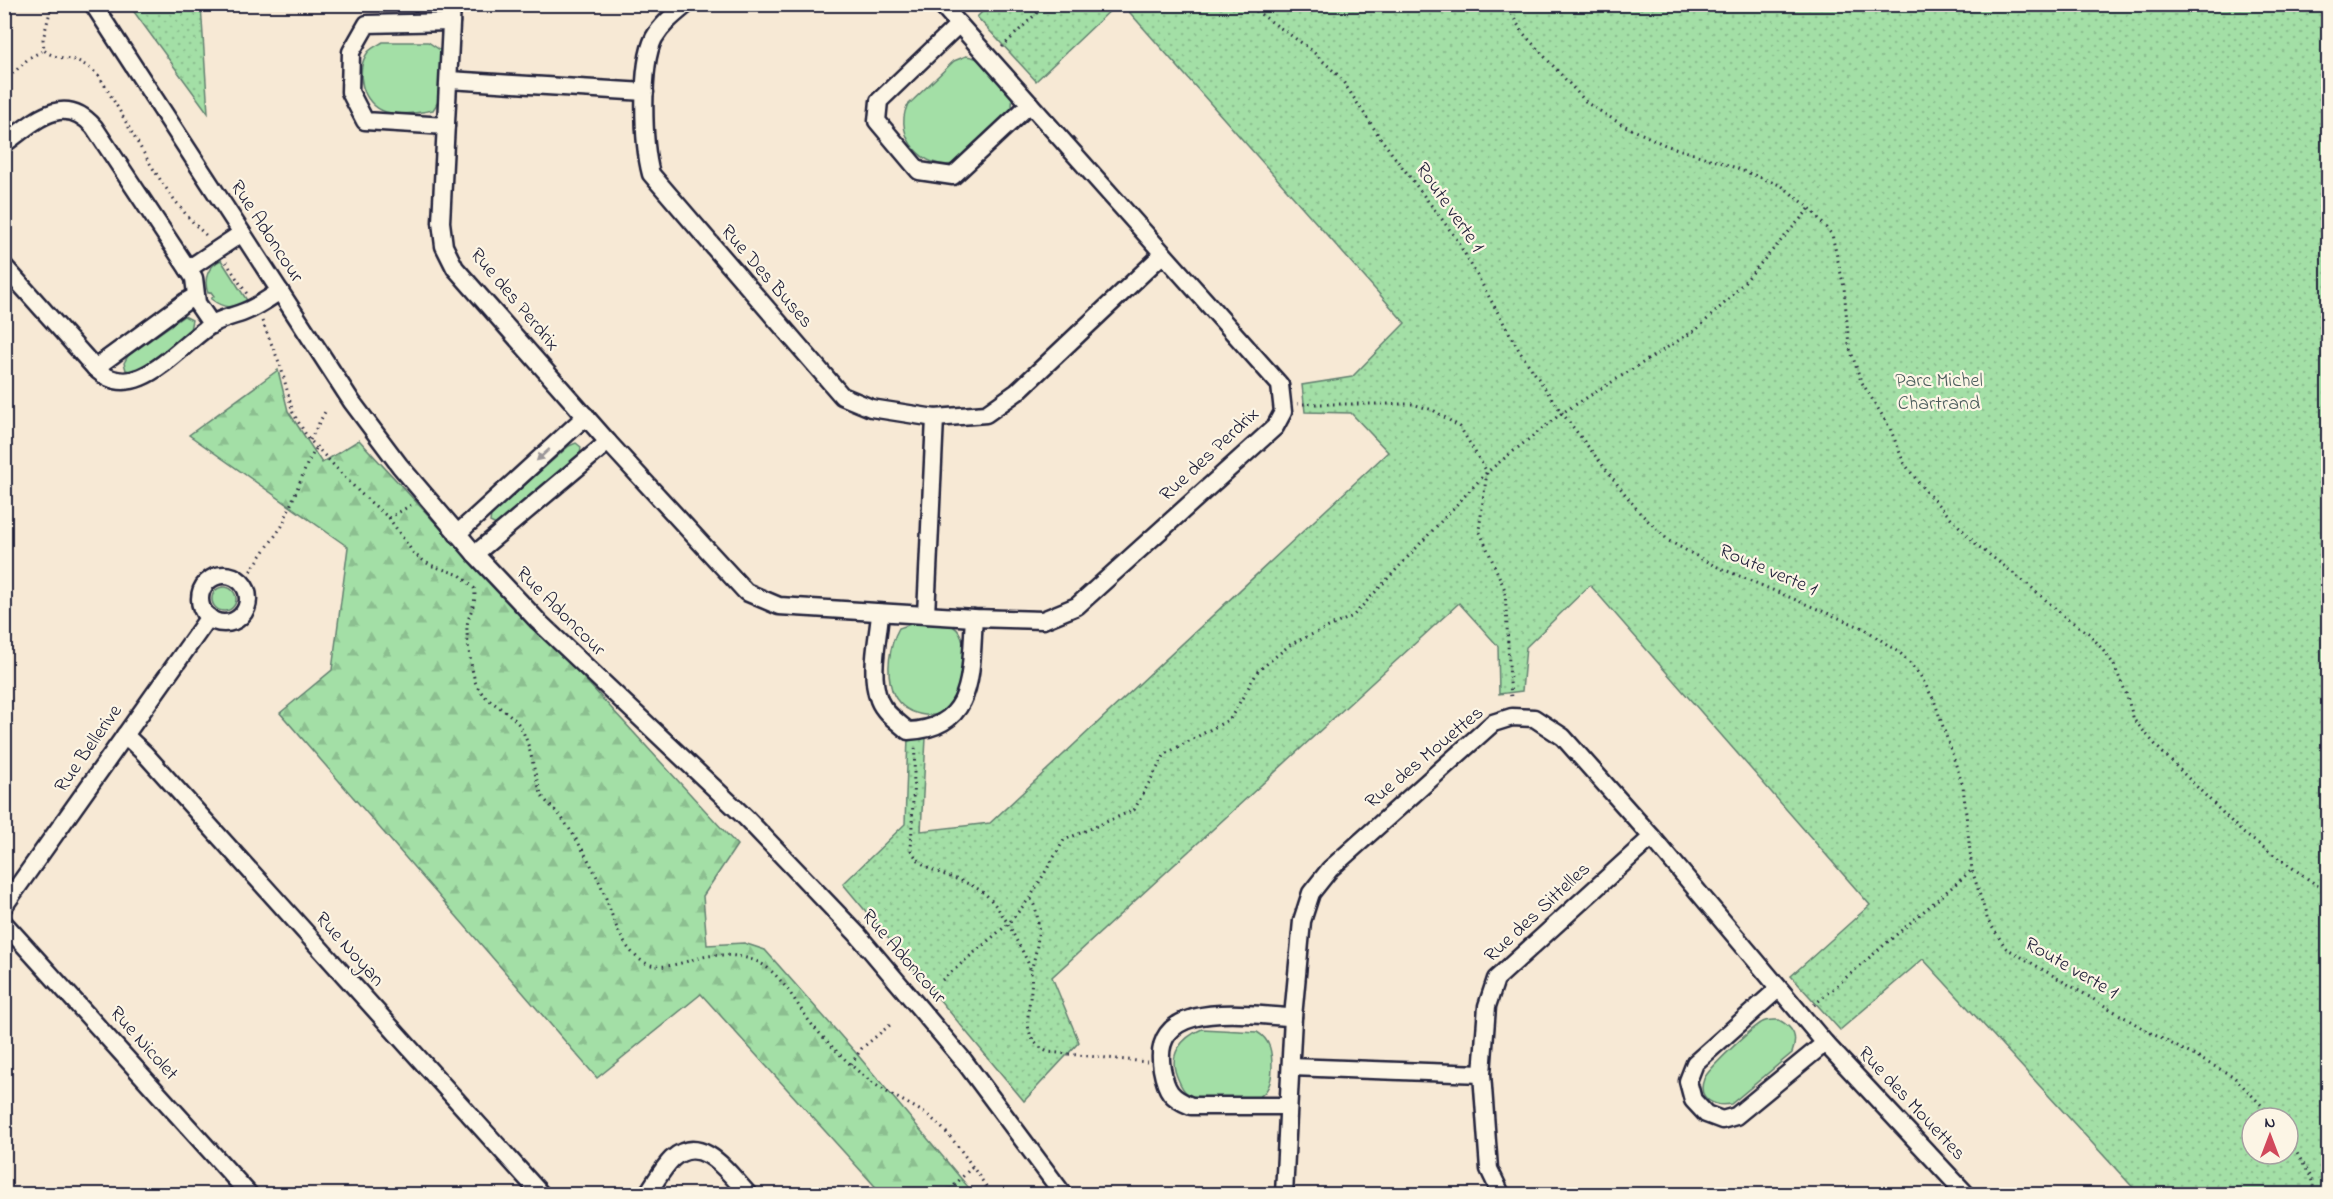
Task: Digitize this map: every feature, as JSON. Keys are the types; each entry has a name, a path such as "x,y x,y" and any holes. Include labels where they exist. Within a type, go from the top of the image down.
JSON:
{"street":[{"name":"Rue Adoncour","path":"93,4 374,433 457,534 568,651 746,818 857,934 964,1061 1063,1194"},
{"name":"Rue des Perdrix","path":"452,4 441,222 444,246 455,268 608,442 746,592 779,606 880,614 1043,620 1077,606 1275,427 1283,412 1280,385 941,4"},
{"name":"Rue Des Buses","path":"687,4 668,21 654,39 649,55 645,92 646,155 651,174 842,396 871,408 935,418 986,414 1017,392 1163,254"},
{"path":"446,126 365,121 350,92 351,52 367,24 451,22"},
{"path":"959,24 879,101 877,121 919,171 953,176 1030,104"},
{"path":"449,80 645,92"},
{"path":"4,144 39,118 50,113 64,111 85,118 188,268 195,282 200,308 212,325"},
{"path":"188,268 242,232"},
{"path":"4,266 94,368 112,381 134,381 149,373 212,325 255,308 280,291"},
{"path":"94,368 196,296"},
{"path":"457,534 586,416"},
{"path":"926,615 935,418"},
{"path":"476,554 608,442"},
{"path":"880,614 874,680 879,701 891,717 908,731 941,724 957,712 968,688 974,618"},
{"name":"Rue Bellerive","path":"4,906 209,617"},
{"name":"Rue des Mouettes","path":"1284,1194 1293,1017 1302,921 1311,893 1330,869 1493,723 1512,717 1534,718 1563,737 1652,837 1801,1016 1958,1192"},
{"name":"Rue Noyan","path":"125,735 145,753 541,1194"},
{"name":"Rue des Sittelles","path":"1501,1194 1489,1169 1482,1074 1487,1006 1496,979 1652,837"},
{"name":"Rue Nicolet","path":"4,923 249,1194"},
{"path":"1778,989 1695,1063 1688,1081 1693,1100 1706,1114 1722,1120 1736,1116 1825,1043"},
{"path":"1287,1106 1191,1106 1177,1100 1165,1086 1161,1063 1166,1037 1179,1022 1203,1014 1293,1017"},
{"path":"1291,1067 1482,1074"},
{"path":"647,1194 671,1160 688,1151 696,1150 710,1155 747,1194"}],"path":[{"path":"52,4 43,39 44,50 52,56 76,61 99,76 171,197 194,225 211,240"},
{"path":"990,59 1046,4"},
{"name":"Route verte 1","path":"1246,4 1309,48 1340,77 1381,139 1456,238 1520,352 1562,413 1640,512 1669,541 1713,565 1865,628 1901,654 1920,675 1934,700 1963,786 1972,870 1988,921 2006,948 2151,1033 2234,1076 2263,1106"},
{"path":"1505,4 1523,33 1587,103 1621,124 1665,145 1723,163 1782,186 1810,208 1832,235 1844,287 1849,346 1861,381 1890,428 1904,463 1925,491 1978,546 2030,586 2066,618 2090,634 2113,663 2126,693 2134,720 2160,750 2243,833 2328,893"},
{"path":"4,82 29,58 44,50"},
{"path":"942,980 1008,924 1030,898 1064,840 1134,810 1165,754 1230,719 1258,671 1291,644 1353,616 1487,472 1562,413 1697,329 1730,298 1810,208"},
{"path":"224,258 250,298"},
{"path":"261,317 281,367 293,412 310,440 360,494 389,518 414,554 430,565 460,575 474,588 475,601 467,632 476,685 488,699 512,716 522,729 542,795 564,822 598,879 622,940 629,949 651,966 670,966 709,956 725,955 743,957 761,963 777,977 816,1029 851,1064 872,1082 929,1117 948,1135 992,1194"},
{"path":"1283,404 1412,404 1432,410 1460,427 1487,472 1479,530 1505,590 1512,717"},
{"path":"310,440 326,410"},
{"path":"247,576 282,526 316,447"},
{"path":"389,518 411,505"},
{"path":"474,588 480,583"},
{"path":"916,731 911,850 915,859 985,894 1008,924 1031,970"},
{"path":"1801,1016 1972,870"},
{"path":"1030,898 1034,904 1038,923 1031,970 1028,1022 1034,1044 1048,1052 1161,1063"},
{"path":"851,1064 862,1048 890,1025"},
{"path":"2300,1158 2311,1177 2315,1194"},
{"path":"946,1194 972,1167"}],"green space":[{"path":"129,5 201,5 208,113"},
{"path":"989,5 1116,5 1036,81 977,17"},
{"name":"Parc Michel Chartrand","path":"1123,5 2328,5 2328,1194 2139,1194 1923,959 1840,1030 1791,976 1870,905 1590,585 1526,647 1522,691 1499,694 1498,646 1459,603 1052,977 1079,1042 1024,1101 843,884 905,824 908,737 926,738 921,831 990,823 1388,452 1351,413 1305,412 1302,385 1352,377 1405,323"},
{"path":"383,42 428,42 440,50 445,62 443,94 433,110 397,114 386,112 371,102 363,86 362,68 368,52"},
{"path":"966,56 985,63 1002,77 1012,96 1009,115 954,164 932,162 922,156 908,139 904,129 907,106 954,61"},
{"path":"221,260 248,302 229,307 220,305 211,299 214,296 211,292 208,293 206,278 210,269"},
{"path":"184,316 192,320 190,330 137,372 126,370 124,363 128,356"},
{"path":"278,370 288,411 322,463 359,440 467,557 568,661 737,845 703,896 707,945 744,943 765,950 856,1053 974,1194 882,1194 701,994 597,1078 280,713 332,670 348,547 189,435"},
{"path":"576,443 581,447 580,454 500,524 490,522 494,512 569,446"},
{"path":"219,587 229,587 236,594 236,604 229,611 219,611 212,604 212,594"},
{"path":"914,623 945,623 954,627 963,641 966,664 960,697 956,704 940,714 920,714 911,711 896,699 890,683 891,651 899,628"},
{"path":"1767,1020 1779,1020 1788,1026 1793,1034 1795,1042 1792,1053 1731,1104 1714,1103 1705,1097 1702,1086 1713,1067 1761,1023"},
{"path":"1202,1029 1257,1032 1262,1035 1271,1052 1272,1068 1268,1089 1256,1098 1240,1100 1208,1099 1188,1094 1175,1070 1175,1055 1182,1042"}]}
